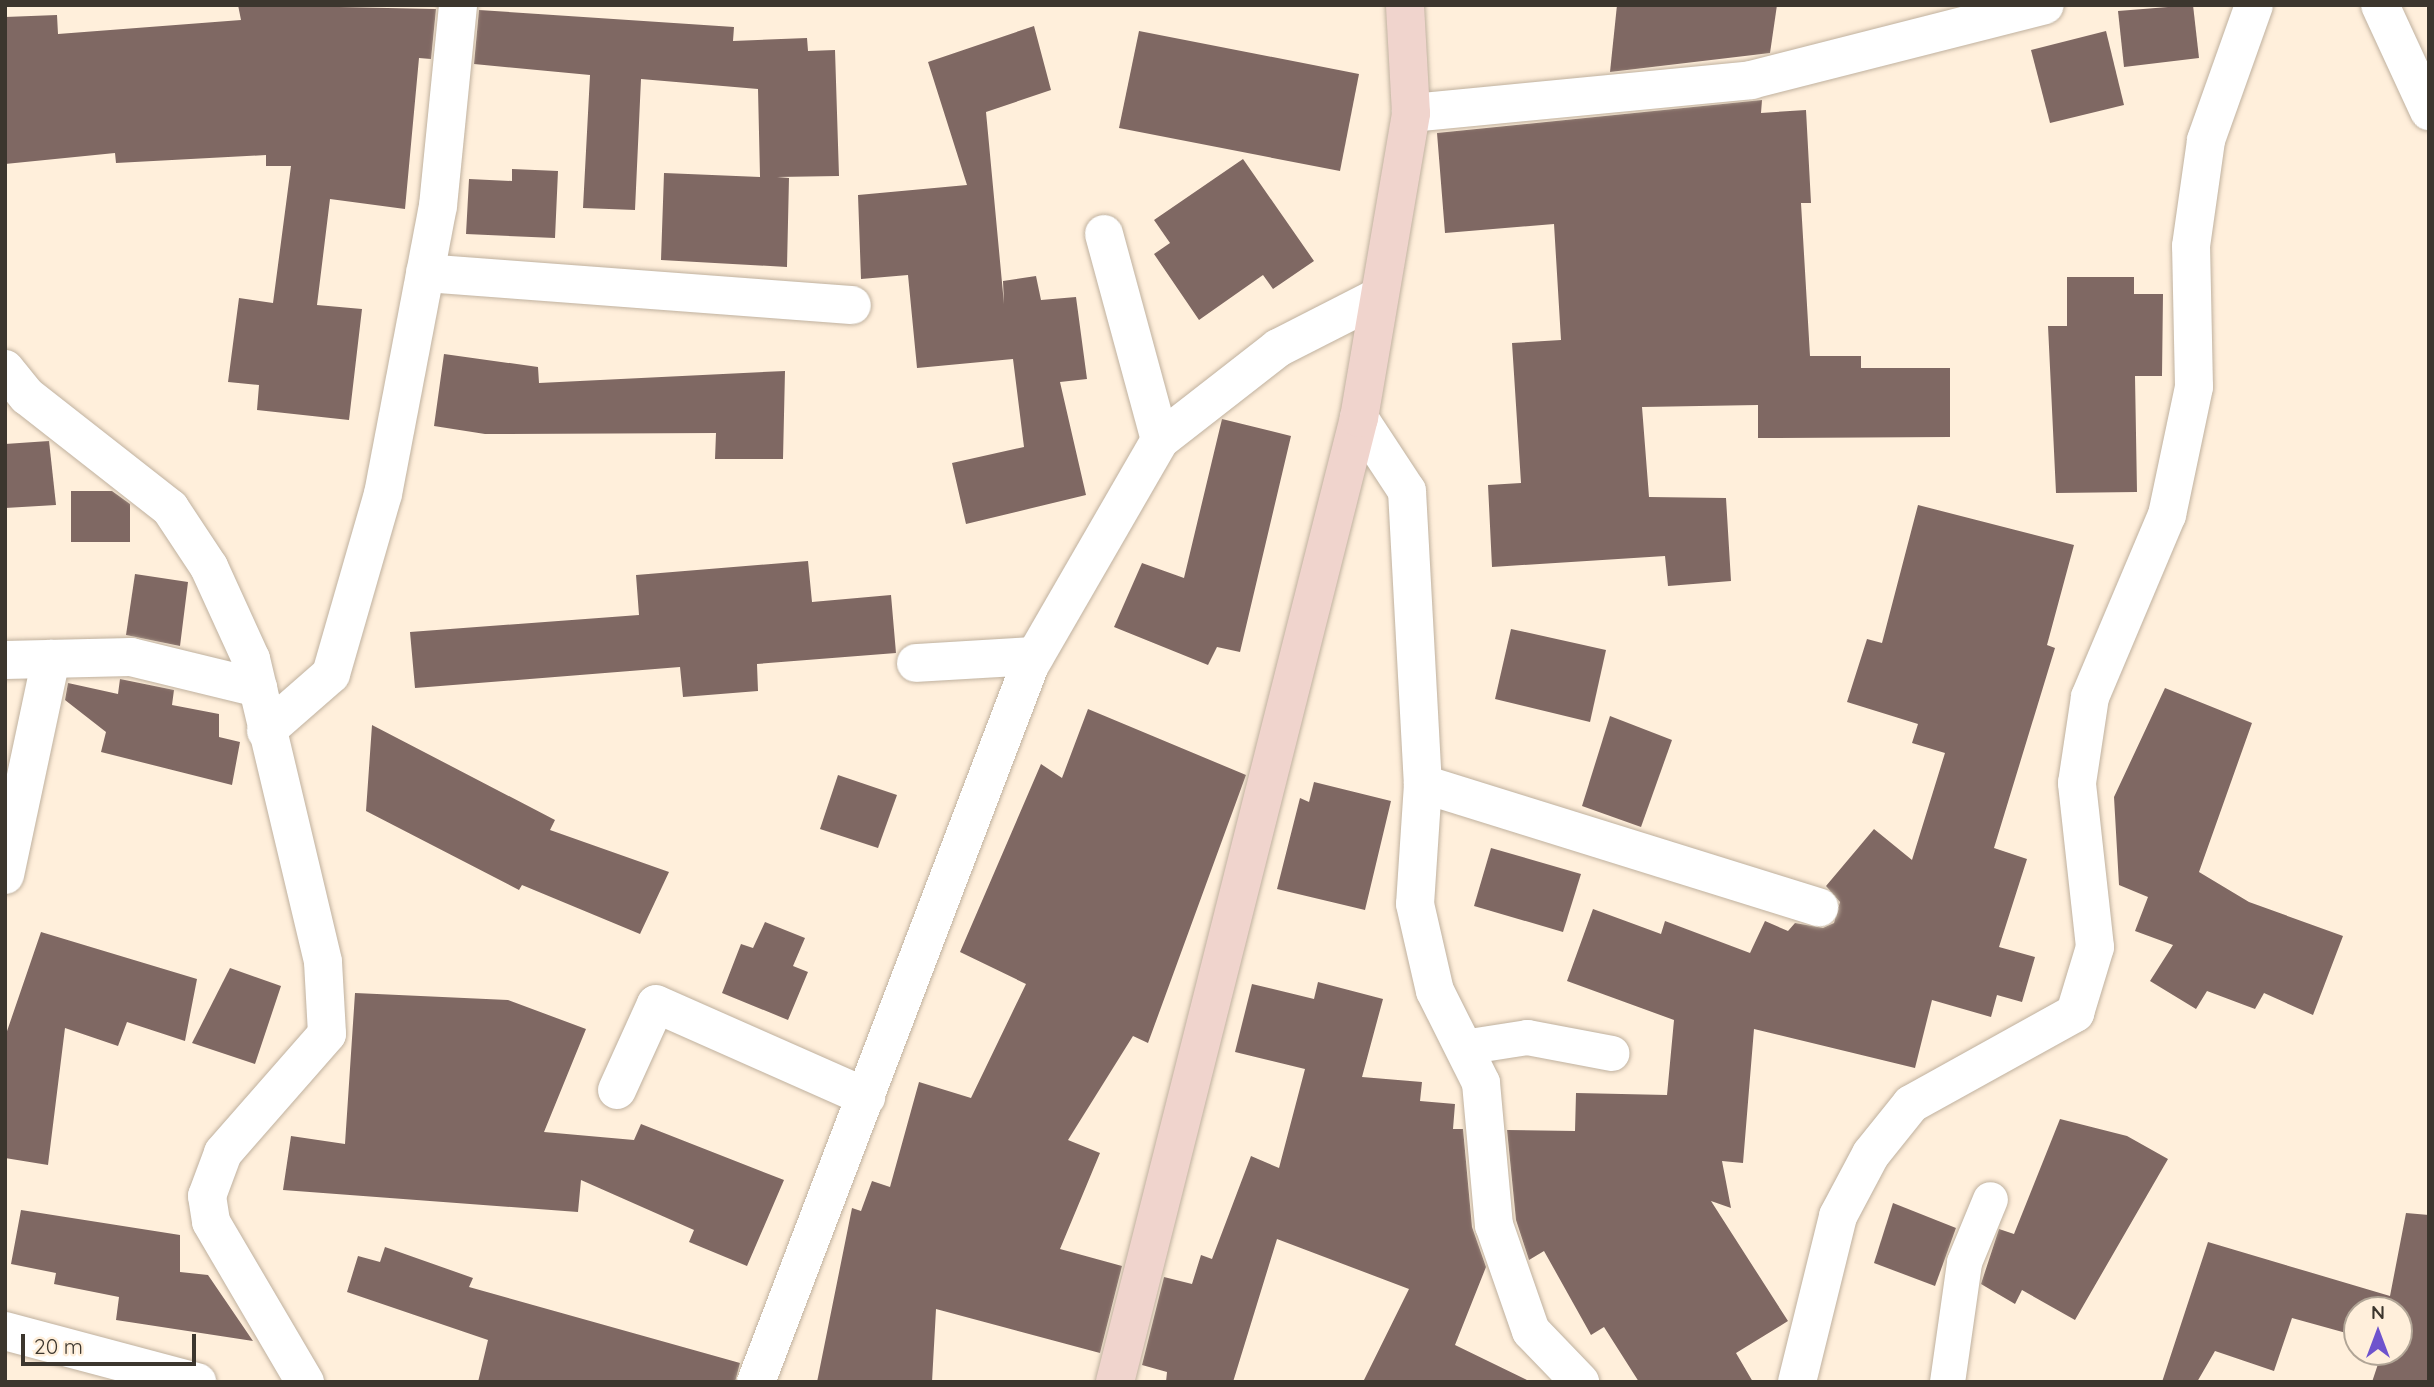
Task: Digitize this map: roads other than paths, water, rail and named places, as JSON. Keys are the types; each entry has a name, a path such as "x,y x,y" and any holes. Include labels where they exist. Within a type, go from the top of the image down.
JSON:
{"street":[{"path":"266,731 331,674 383,494 425,272 458,5"},
{"path":"1115,1382 1359,418 1411,113 1405,5"},
{"path":"1411,113 1751,80 1971,16 2045,5"},
{"path":"1797,1382 1838,1216 1871,1154 1911,1104 2075,1013 2095,947 2077,783 2090,697 2167,515 2194,387 2190,246 2206,140 2254,5"},
{"path":"2380,5 2429,111"},
{"path":"1104,234 1160,440"},
{"path":"425,272 852,306"},
{"path":"757,1382 1035,656 1160,440 1278,348 1378,297"},
{"path":"5,369 27,396 170,508 209,567 251,659 323,962 327,1034 223,1153 207,1196 211,1222 305,1382"},
{"path":"1359,418 1407,491 1423,784 1415,904 1435,991 1481,1083 1494,1225 1531,1331 1580,1382"},
{"path":"916,663 1035,656"},
{"path":"5,660 131,657 258,688"},
{"path":"5,875 51,659"},
{"path":"1423,784 1819,907"},
{"path":"617,1090 656,1004 866,1097"},
{"path":"5,1331 197,1382"}],"lane":[{"path":"1463,1047 1527,1037 1612,1053"},
{"path":"1947,1382 1964,1262 1990,1199"}]}
